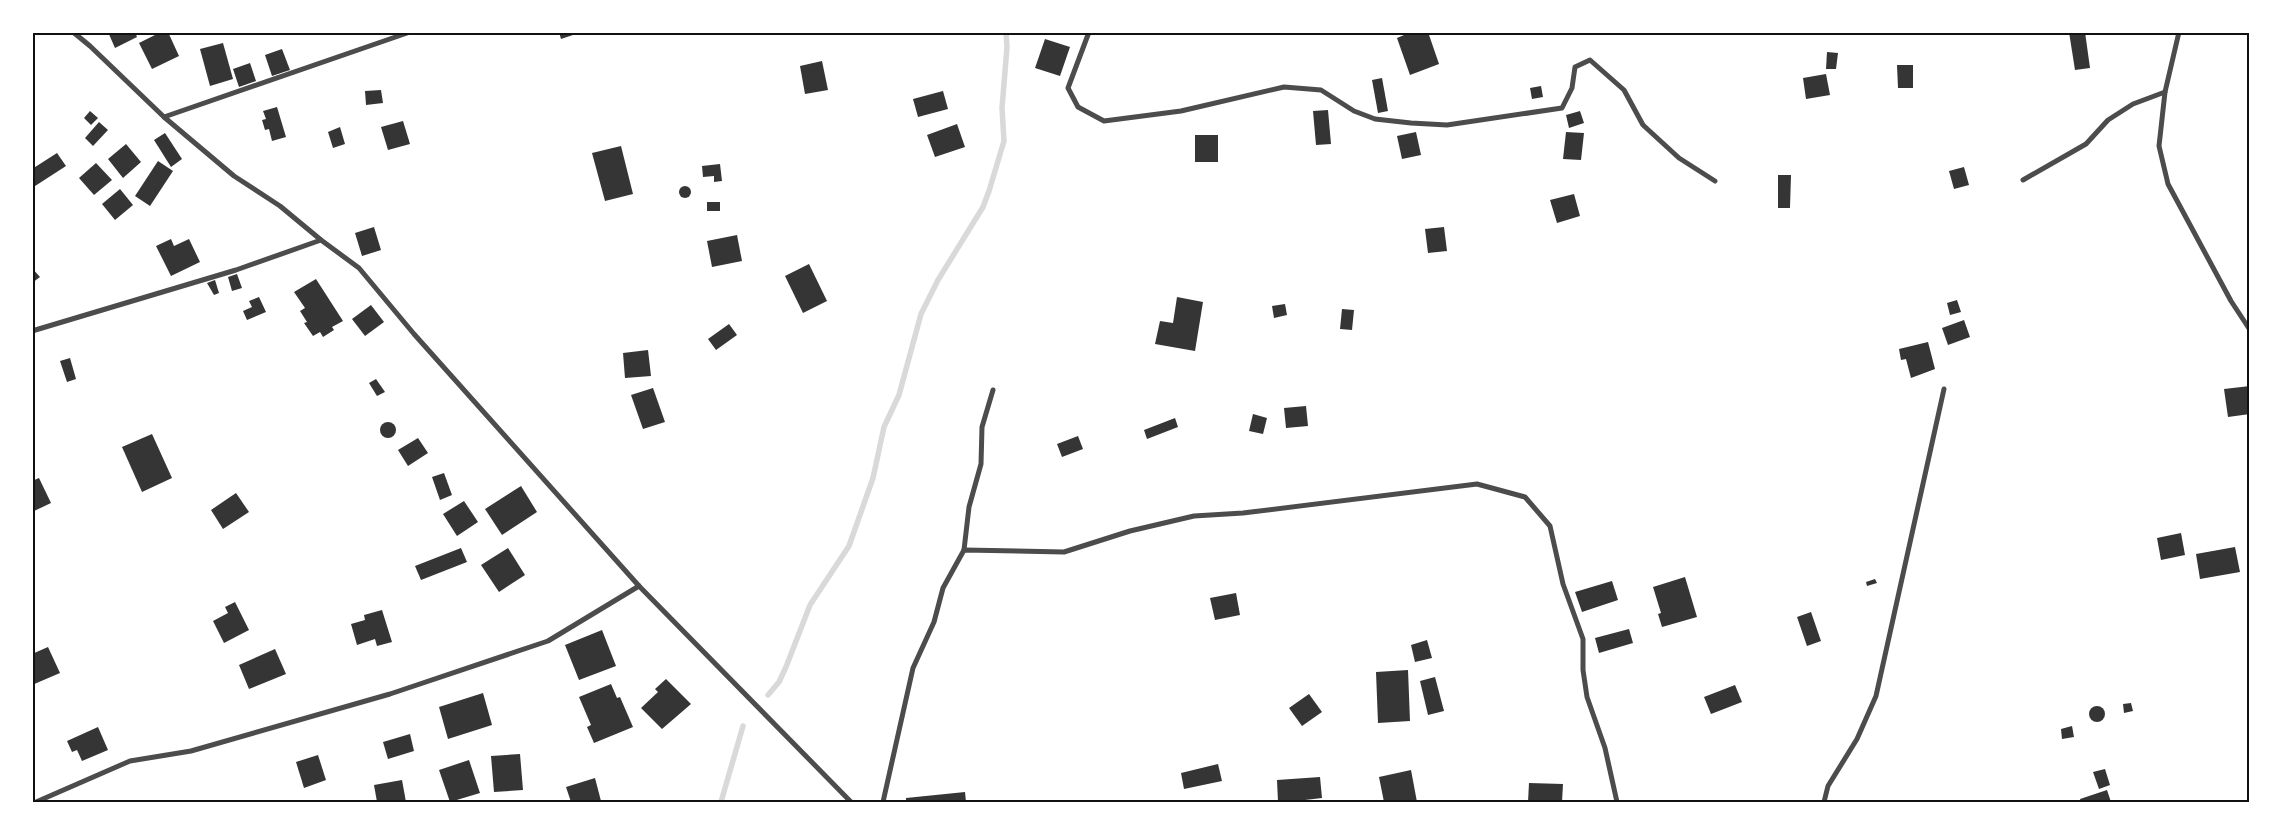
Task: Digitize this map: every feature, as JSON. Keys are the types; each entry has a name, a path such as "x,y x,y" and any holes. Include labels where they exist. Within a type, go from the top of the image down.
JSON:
{"street":[{"path":"72,32 90,46 164,117 234,176 280,206 359,268 414,334 639,586 851,802"},
{"path":"164,117 410,32"},
{"path":"1089,32 1068,88 1078,107 1104,121 1181,111 1284,87 1321,90 1354,111 1375,119 1447,126 1562,108 1572,88 1575,67 1590,60 1624,90 1643,125 1679,158 1715,181"},
{"path":"2179,32 2165,92 2159,146 2168,184 2231,301 2250,330"},
{"path":"2023,180 2086,144 2108,120 2133,104 2165,92"},
{"path":"32,331 236,270 321,240"},
{"path":"1824,802 1828,786 1857,739 1876,696 1944,389"},
{"path":"883,802 913,668 934,622 943,588 964,550 969,507 981,464 982,427 993,390"},
{"path":"964,550 1064,552 1130,531 1194,516 1243,513 1478,484 1525,498 1550,526 1563,584 1583,639 1583,670 1588,697 1605,748 1617,802"},
{"path":"34,802 130,761 191,751 390,694 548,641 639,586"}],"building":[{"path":"108,32 135,32 137,37 115,48"},
{"path":"161,32 168,32 179,56 152,69 139,43"},
{"path":"559,32 579,32 579,33 561,39"},
{"path":"1411,32 1428,32 1439,64 1410,75 1397,38"},
{"path":"2069,32 2085,32 2090,68 2075,70"},
{"path":"1045,39 1070,47 1060,76 1035,68"},
{"path":"223,43 233,79 210,86 200,49"},
{"path":"282,49 290,70 272,76 265,55"},
{"path":"1827,52 1838,53 1836,69 1826,69"},
{"path":"822,61 828,90 805,94 800,66"},
{"path":"250,63 256,81 239,87 233,69"},
{"path":"1897,65 1913,65 1913,88 1898,88"},
{"path":"1826,74 1830,95 1806,99 1803,78"},
{"path":"1382,78 1388,111 1378,113 1372,80"},
{"path":"1541,86 1543,97 1532,99 1530,88"},
{"path":"381,90 383,103 366,105 365,91"},
{"path":"943,91 948,109 918,117 913,99"},
{"path":"277,107 286,137 272,141 269,129 265,130 262,120 266,119 263,111"},
{"path":"1328,110 1331,144 1316,145 1313,111"},
{"path":"90,111 98,118 91,125 84,118"},
{"path":"1580,111 1584,123 1569,128 1566,115"},
{"path":"403,121 410,144 388,150 381,127"},
{"path":"99,122 108,130 93,146 85,138"},
{"path":"957,124 965,147 935,157 927,135"},
{"path":"340,127 345,144 333,148 328,132"},
{"path":"1416,132 1421,155 1402,159 1397,136"},
{"path":"1566,132 1584,133 1581,160 1563,159"},
{"path":"165,133 182,159 171,167 154,140"},
{"path":"1195,135 1218,135 1218,162 1195,162"},
{"path":"126,144 141,162 123,178 108,159"},
{"path":"621,146 633,194 605,201 592,153"},
{"path":"57,153 66,166 32,188 32,169"},
{"path":"158,161 173,171 150,206 135,196"},
{"path":"96,163 112,180 94,195 79,178"},
{"path":"720,164 722,181 714,182 714,176 703,177 702,166"},
{"path":"1964,167 1969,185 1954,189 1949,171"},
{"path":"1778,175 1791,175 1790,208 1778,208"},
{"path":"685,186 691,192 685,198 679,192"},
{"path":"120,189 133,205 115,220 102,204"},
{"path":"1574,194 1580,216 1557,223 1550,200"},
{"path":"707,202 720,202 720,211 707,211"},
{"path":"374,227 381,250 362,256 355,233"},
{"path":"1444,227 1447,251 1428,253 1425,229"},
{"path":"737,235 742,261 712,267 707,241"},
{"path":"171,239 174,246 189,239 200,262 171,276 156,246"},
{"path":"809,264 827,301 803,313 785,276"},
{"path":"32,268 40,277 32,283"},
{"path":"237,274 242,288 232,291 228,277"},
{"path":"316,279 343,321 332,327 334,330 323,337 320,332 313,336 304,323 307,322 300,311 305,308 294,292"},
{"path":"215,280 219,293 214,295 207,283"},
{"path":"259,297 266,312 247,320 243,311 252,307 249,301"},
{"path":"1177,297 1203,302 1195,351 1155,344 1160,321 1173,323"},
{"path":"1957,300 1961,312 1950,315 1947,303"},
{"path":"1285,304 1287,315 1274,318 1272,306"},
{"path":"371,305 384,322 365,336 352,319"},
{"path":"1342,309 1354,310 1352,330 1340,329"},
{"path":"1964,320 1970,337 1948,345 1942,328"},
{"path":"729,324 737,335 716,350 708,339"},
{"path":"1928,342 1935,369 1911,378 1906,359 1901,360 1899,349"},
{"path":"648,350 651,376 625,378 623,353"},
{"path":"70,358 76,379 67,382 60,361"},
{"path":"376,379 385,392 377,396 369,383"},
{"path":"2250,386 2250,414 2228,417 2224,389"},
{"path":"653,388 665,422 643,429 631,395"},
{"path":"1306,406 1308,426 1286,428 1284,408"},
{"path":"1253,414 1267,418 1263,434 1249,431"},
{"path":"1175,418 1178,427 1147,439 1144,430"},
{"path":"385,422 391,422 396,427 394,436 385,438 380,433 380,427"},
{"path":"152,434 172,478 142,492 122,447"},
{"path":"1078,436 1083,449 1062,457 1057,444"},
{"path":"418,438 428,453 408,466 398,450"},
{"path":"444,473 452,495 440,500 432,477"},
{"path":"39,478 51,503 32,512 32,481"},
{"path":"521,486 537,512 502,535 485,509"},
{"path":"236,493 249,512 223,529 211,510"},
{"path":"464,501 478,522 457,536 443,514"},
{"path":"2181,533 2185,555 2161,560 2157,538"},
{"path":"2235,547 2240,572 2200,579 2196,554"},
{"path":"461,548 467,562 421,580 415,566"},
{"path":"508,548 525,575 499,592 481,565"},
{"path":"1685,577 1697,617 1662,627 1658,614 1661,613 1653,587"},
{"path":"1875,579 1877,583 1867,586 1866,582"},
{"path":"1612,581 1618,600 1582,612 1575,592"},
{"path":"1236,593 1240,615 1215,620 1210,598"},
{"path":"235,602 249,630 224,643 213,621 228,613 225,607"},
{"path":"382,610 392,642 377,646 375,639 357,645 351,624 365,620 364,615"},
{"path":"1811,612 1821,641 1807,646 1797,617"},
{"path":"1629,629 1633,643 1599,653 1595,638"},
{"path":"602,630 616,666 579,680 565,645"},
{"path":"1427,640 1432,658 1415,662 1411,645"},
{"path":"48,647 60,673 32,685 32,654"},
{"path":"275,649 286,674 249,689 239,665"},
{"path":"1408,670 1410,721 1378,723 1376,672"},
{"path":"1435,677 1444,711 1428,715 1420,681"},
{"path":"666,679 691,704 662,729 641,708 658,692 655,689"},
{"path":"611,684 617,698 620,697 633,727 594,743 587,727 591,725 579,697"},
{"path":"1735,685 1742,702 1711,714 1704,697"},
{"path":"483,693 492,725 448,739 439,707"},
{"path":"1309,694 1322,712 1302,726 1289,708"},
{"path":"2131,703 2133,711 2124,713 2123,704"},
{"path":"2097,706 2105,714 2097,722 2089,714"},
{"path":"2072,726 2074,737 2062,739 2061,729"},
{"path":"98,727 108,750 82,761 77,750 72,752 67,741"},
{"path":"410,734 414,751 388,759 383,742"},
{"path":"520,754 523,790 494,792 491,756"},
{"path":"318,755 326,780 304,788 296,762"},
{"path":"469,760 480,793 450,802 439,770"},
{"path":"1218,764 1222,781 1184,789 1181,773"},
{"path":"2105,769 2110,785 2099,789 2093,772"},
{"path":"1411,770 1417,802 1384,802 1379,777"},
{"path":"1320,777 1322,798 1305,800 1305,802 1278,802 1277,780"},
{"path":"595,778 601,801 571,802 566,787"},
{"path":"402,780 406,802 377,802 374,785"},
{"path":"1529,783 1563,784 1562,802 1528,802"},
{"path":"2107,790 2111,802 2081,802 2080,799"},
{"path":"965,792 966,802 906,802 906,798"}],"waterway":[{"path":"768,695 779,682 810,605 849,546 873,478 884,427 899,395 921,314 938,280 983,207 989,191 1004,141 1002,108 1007,47 1006,32"},
{"path":"721,802 743,726"}]}
